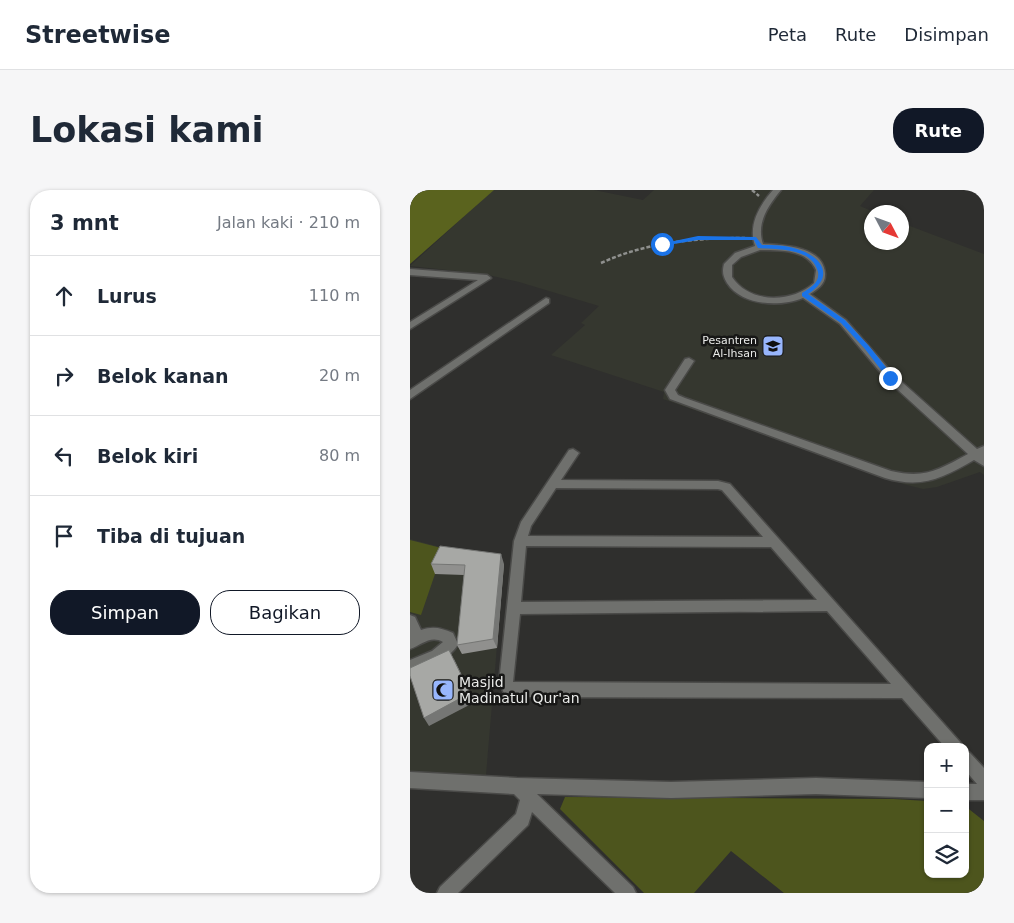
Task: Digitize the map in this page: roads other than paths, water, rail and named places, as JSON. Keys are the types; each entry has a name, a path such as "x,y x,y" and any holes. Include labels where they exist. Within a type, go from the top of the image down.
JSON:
{"street":[{"path":"758,243 762,212 766,202 777,190"},
{"path":"758,243 796,250 810,257 819,266 821,276 817,286 804,294 788,299 769,300 750,296 736,288 728,278 726,268 732,258 758,243"},
{"path":"410,272 487,278 410,326"},
{"path":"410,283 427,273"},
{"path":"689,361 670,390 681,401 889,475 919,481 933,477 981,456 890,378 867,347 843,322 804,294"},
{"path":"410,395 546,301"},
{"path":"573,453 525,525 520,541 506,683 510,690 906,691"},
{"path":"552,484 718,485 726,487 952,743"},
{"path":"520,541 775,542"},
{"path":"514,608 831,605"},
{"path":"410,621 414,640 438,633 448,637 451,644 444,651 410,666"},
{"path":"969,763 984,780"},
{"path":"410,780 523,792 816,786 924,790"},
{"path":"446,893 522,819 523,792"},
{"path":"523,792 627,893"},
{"path":"969,792 984,792"}],"place":[{"name":"Pesantren Al-Ihsan","path":"773,346"},
{"name":"Masjid Madinatul Qur'an","path":"443,690"}]}
